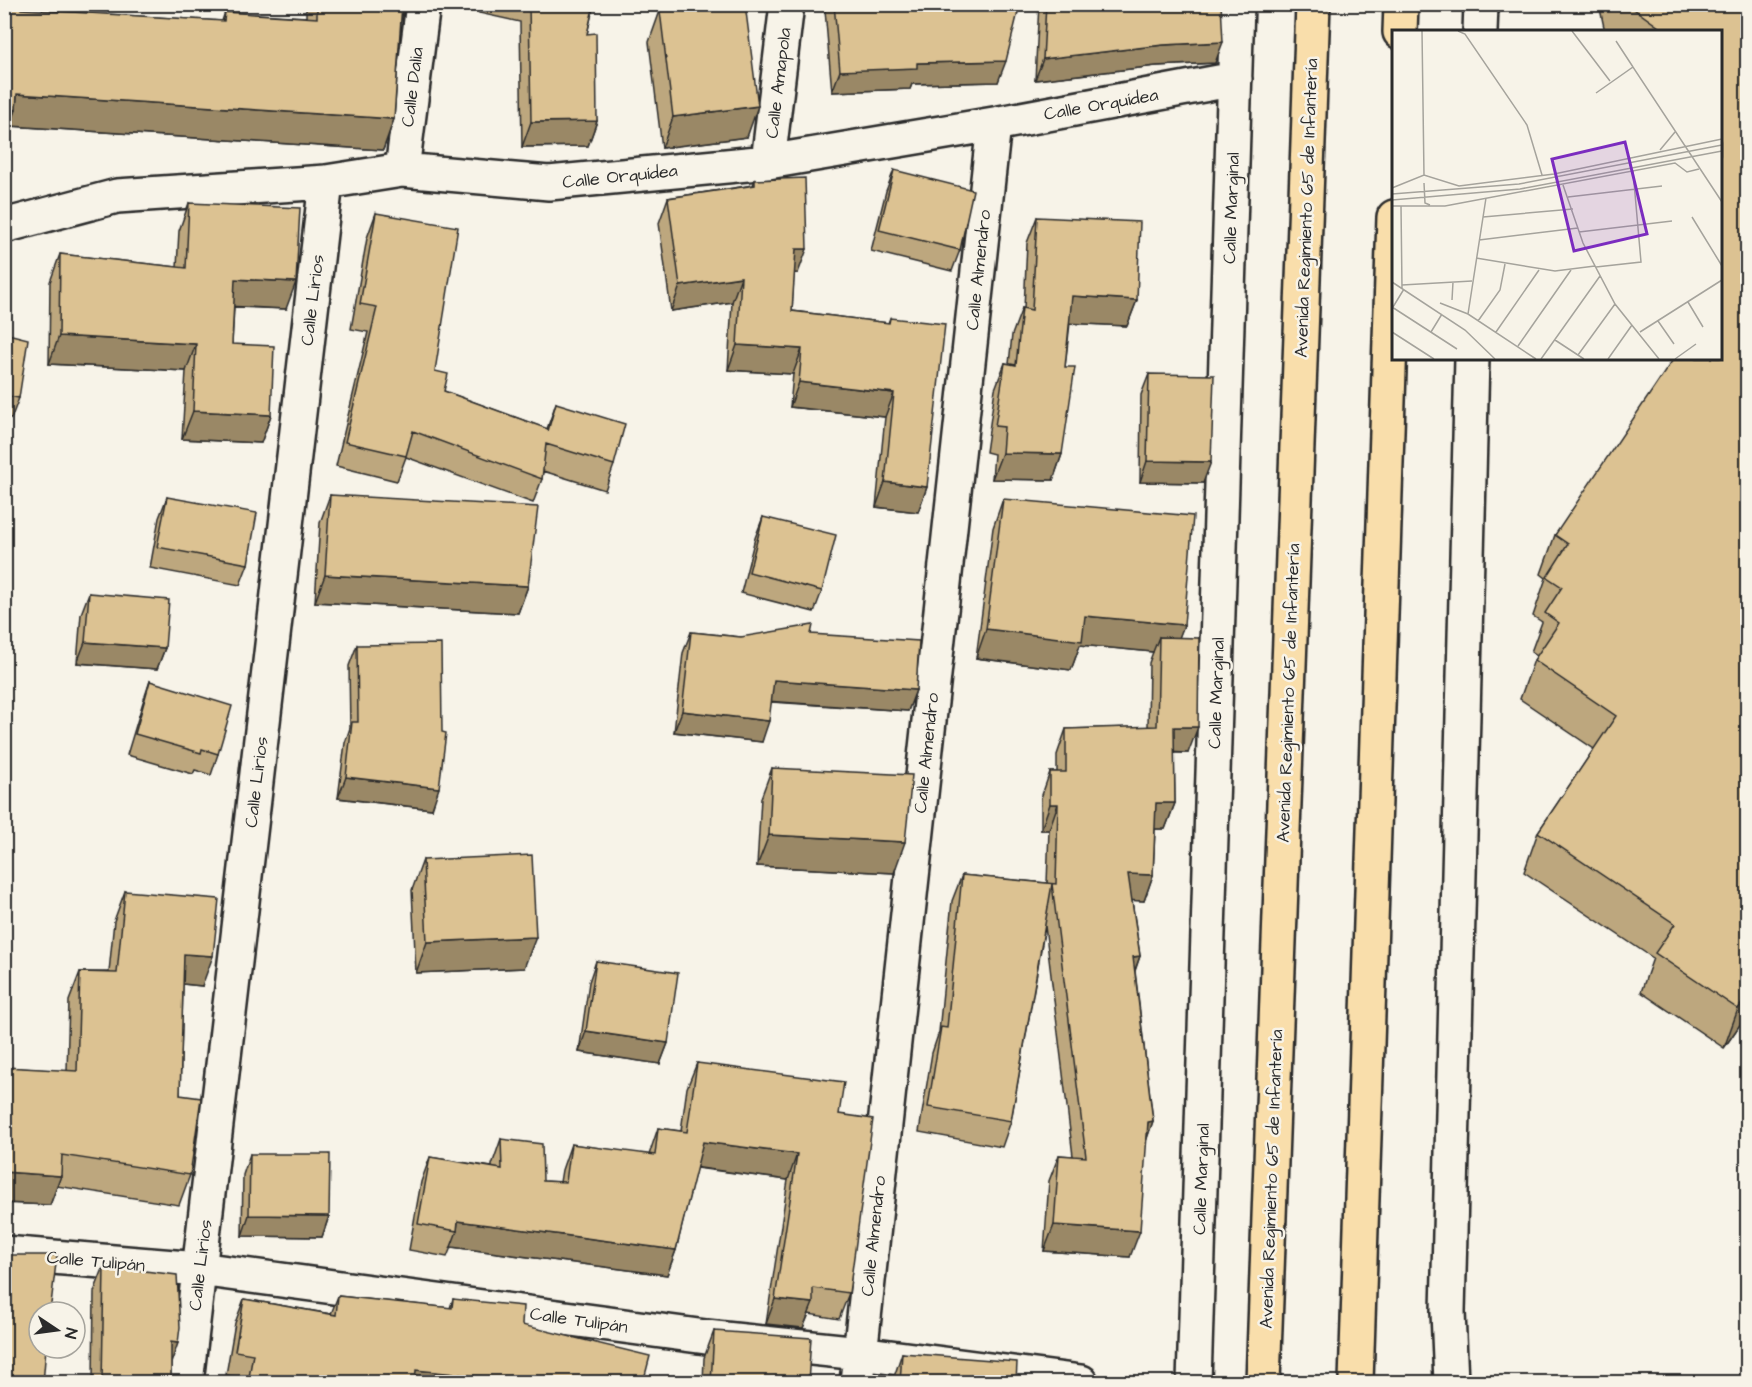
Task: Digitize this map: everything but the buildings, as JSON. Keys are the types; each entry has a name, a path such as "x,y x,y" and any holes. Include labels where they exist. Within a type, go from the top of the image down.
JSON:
{"main road":[{"name":"Avenida Regimiento 65 de Infantería","path":"1263,1383 1313,4"},
{"path":"1400,30 1401,4"},
{"path":"1356,1383 1392,278"}],"street":[{"name":"Calle Dalia","path":"402,170 423,4"},
{"name":"Calle Amapola","path":"768,162 787,4"},
{"name":"Calle Marginal","path":"1194,1383 1237,4"},
{"path":"1480,30 1481,4"},
{"name":"Calle Orquídea","path":"4,226 117,196 326,182 402,170 549,183 768,162 994,124 1235,79"},
{"name":"Calle Almendro","path":"858,1368 994,124"},
{"name":"Calle Lirios","path":"186,1383 326,182"},
{"path":"1451,1383 1448,1312 1472,360"},
{"name":"Calle Tulipán","path":"4,1253 200,1269 706,1337 858,1368 1081,1383"}]}
